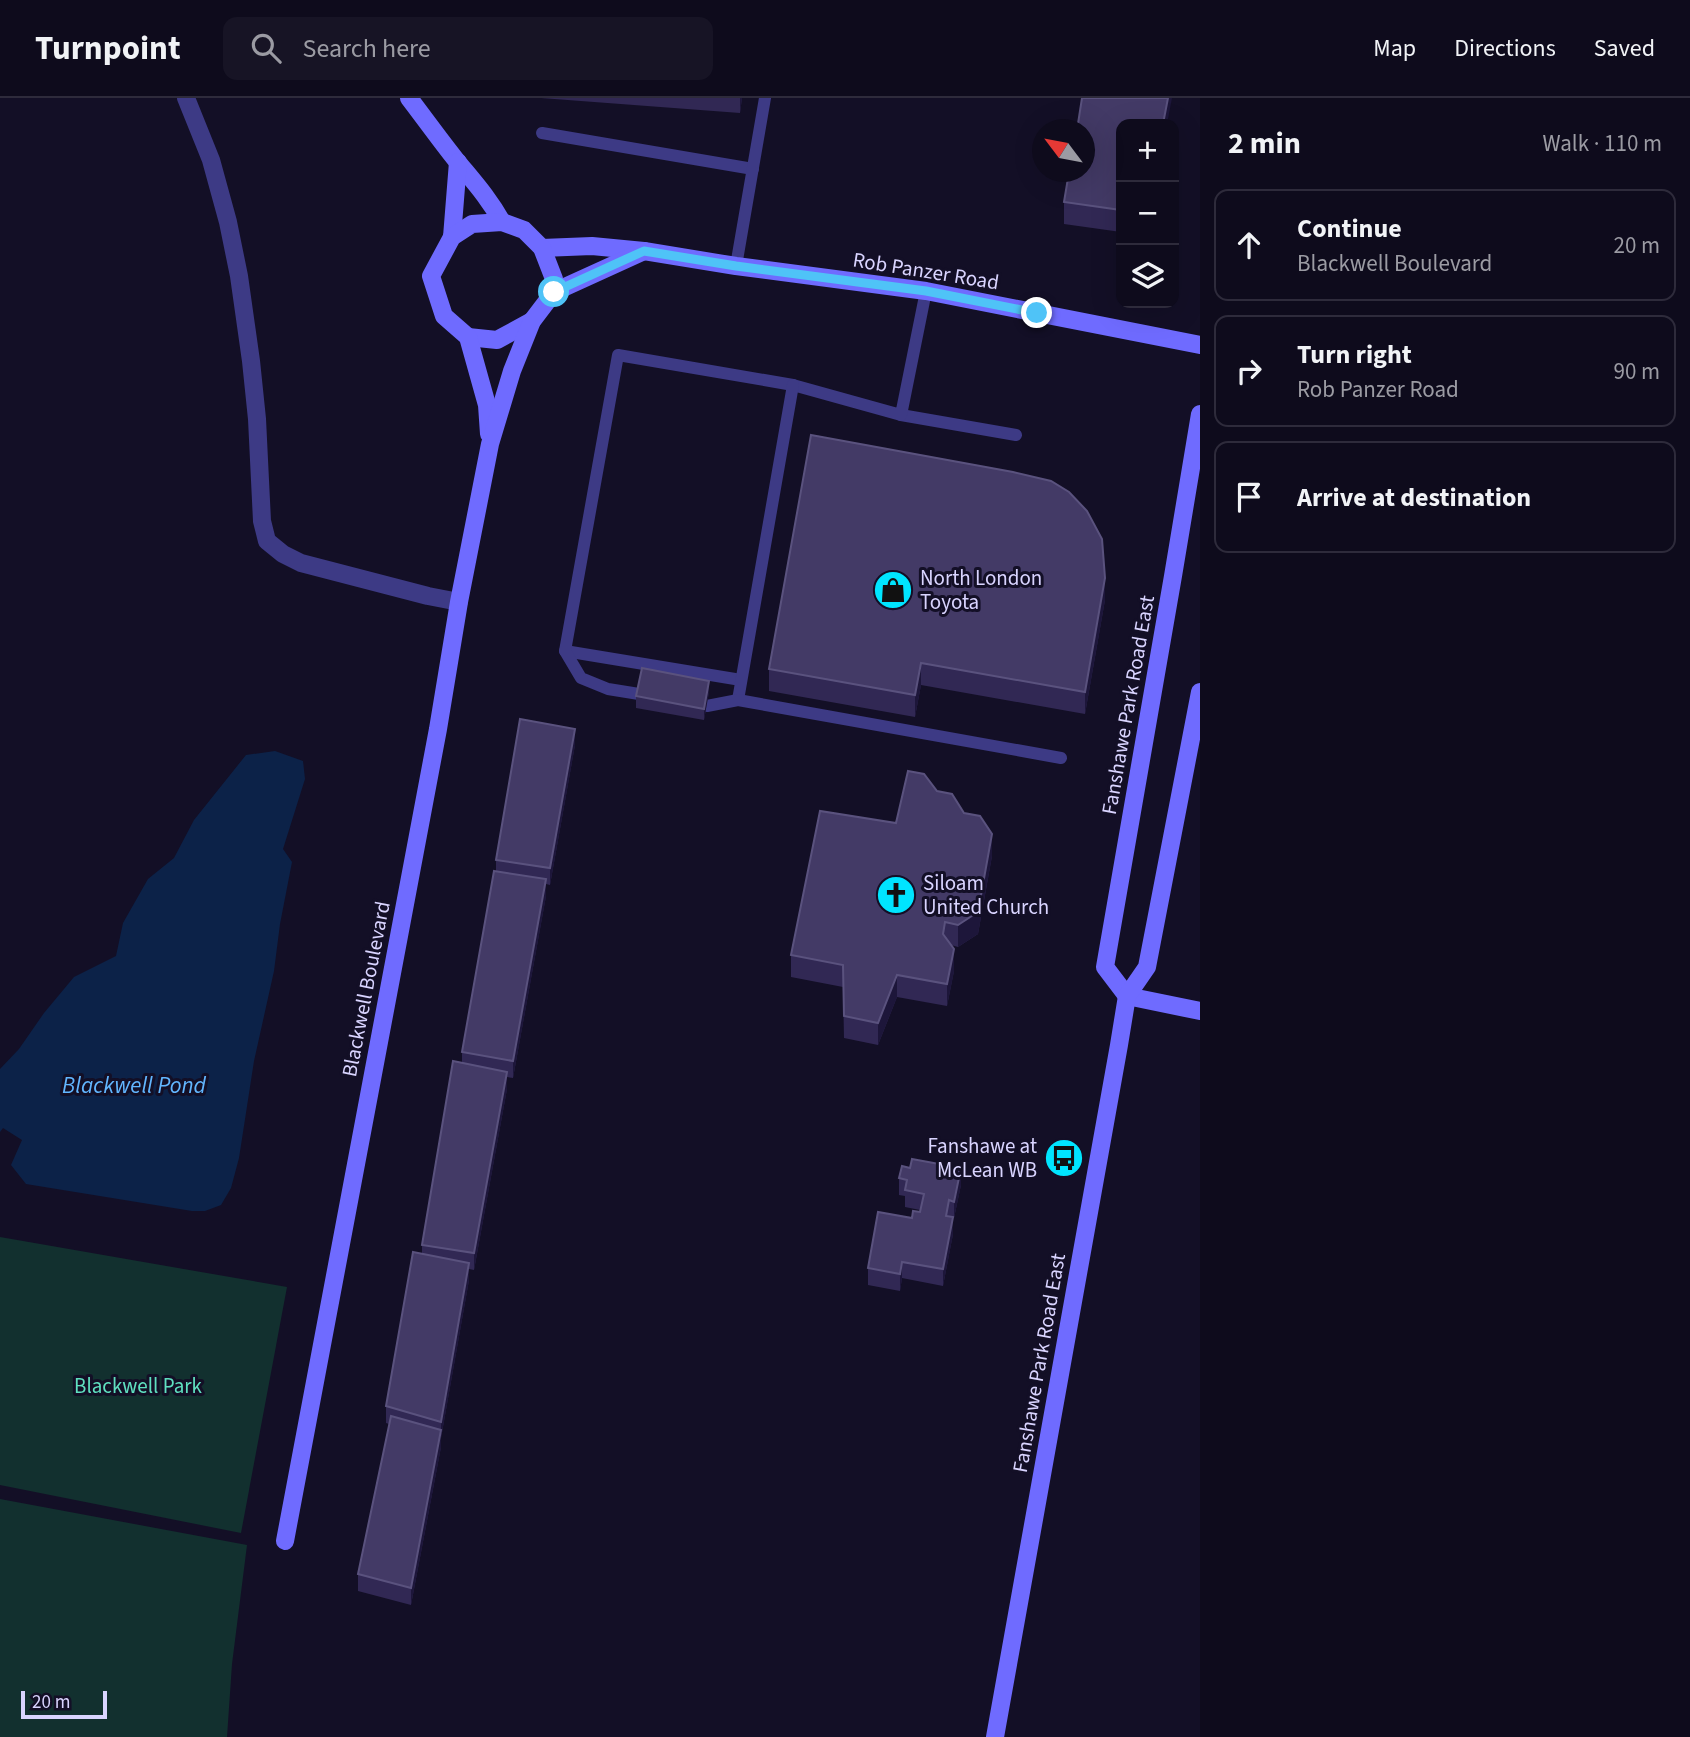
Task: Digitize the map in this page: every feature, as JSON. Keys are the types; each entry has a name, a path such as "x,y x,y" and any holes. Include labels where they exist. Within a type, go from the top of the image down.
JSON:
{"street":[{"path":"186,98 211,160 239,275 257,419 262,522 267,541 301,563 459,602"},
{"path":"409,98 472,177 502,222"},
{"path":"458,162 452,237 430,276 444,316 468,337"},
{"path":"452,237 472,225 502,222 524,230 542,248 554,279 554,292"},
{"path":"542,248 592,246 644,251"},
{"name":"Blackwell Boulevard","path":"285,1541 490,444 512,371 533,321 554,292 644,251"},
{"name":"Rob Panzer Road","path":"644,251 926,291 1200,345"},
{"name":"Blackwell Boulevard","path":"490,444 487,405 468,337 497,340 533,321"},
{"name":"Fanshawe Park Road East","path":"1127,996 1105,967 1200,414"},
{"name":"Fanshawe Park Road East","path":"995,1737 1127,996 1147,967 1200,692"},
{"path":"1127,996 1200,1011"}],"lane":[{"path":"736,266 765,98"},
{"path":"542,134 753,169"},
{"path":"901,415 926,291"},
{"path":"639,694 608,689 581,678 565,651 618,355 793,385 901,415 1016,435"},
{"path":"738,700 793,385"},
{"path":"565,651 741,680"},
{"path":"707,706 738,700 1060,758"}],"green space":[{"name":"Blackwell Park","path":"0,1237 287,1287 241,1533 0,1485"},
{"path":"0,1499 247,1545 232,1664 227,1737 0,1737"}],"water":[{"name":"Blackwell Pond","path":"275,751 303,761 305,779 283,849 292,862 274,971 254,1061 239,1158 231,1188 221,1205 205,1211 192,1211 26,1184 11,1165 22,1140 3,1128 0,1132 0,1069 19,1049 74,977 116,956 123,923 148,879 174,858 194,820 246,755"}],"building":[{"path":"1082,98 1168,98 1164,119 1116,119 1116,209 1064,202 1067,182 1095,182 1095,119 1079,119"},
{"path":"811,435 1013,472 1051,481 1069,492 1087,511 1102,539 1105,578 1085,692 921,663 915,695 769,669"},
{"path":"642,668 709,681 704,709 636,696"},
{"path":"520,719 575,729 550,868 496,860"},
{"name":"Siloam United Church","path":"908,771 924,774 937,791 952,794 964,813 980,816 992,834 978,912 958,925 945,922 943,934 954,949 947,984 897,975 878,1023 844,1016 843,965 791,955 820,811 896,823"},
{"path":"494,871 546,879 513,1061 462,1052"},
{"path":"453,1061 507,1072 474,1253 422,1245"},
{"path":"912,1159 961,1168 954,1202 949,1200 946,1216 953,1217 943,1269 902,1262 900,1274 868,1268 878,1212 912,1218 913,1211 920,1212 924,1194 905,1190 907,1180 899,1178 902,1166 910,1168"},
{"path":"413,1252 469,1263 441,1422 386,1406"},
{"path":"391,1416 441,1430 411,1588 358,1574"}],"place":[{"name":"North London Toyota","path":"893,590"},
{"name":"Siloam United Church","path":"896,895"},
{"name":"Fanshawe at McLean WB","path":"1064,1158"}],"route":[{"path":"554,292 644,251 926,291 1037,313"}]}
